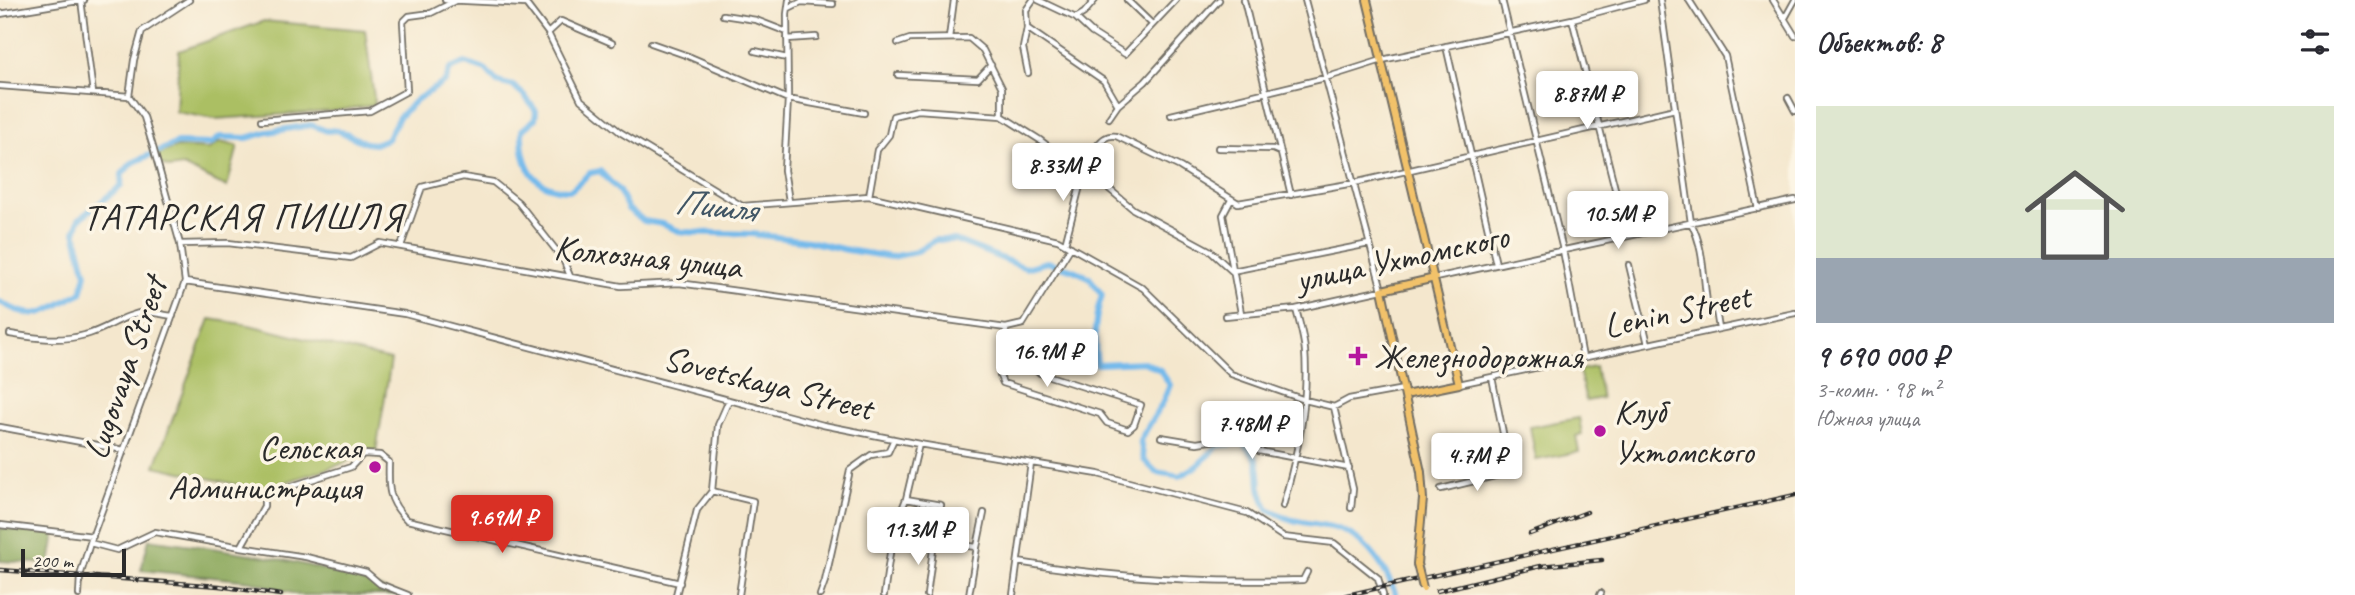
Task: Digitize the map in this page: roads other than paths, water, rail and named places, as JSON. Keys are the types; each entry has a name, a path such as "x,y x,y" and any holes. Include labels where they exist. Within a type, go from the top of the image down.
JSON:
{"main road":[{"path":"1367,0 1459,384"},
{"name":"улица Ухтомского","path":"1382,290 1435,278"},
{"path":"1382,290 1422,483 1417,564 1423,592"},
{"name":"Lenin Street","path":"1405,392 1459,384"}],"street":[{"path":"0,14 82,0 93,93"},
{"path":"0,86 129,96 134,60 142,31 189,0"},
{"path":"446,0 526,2 548,33 581,100 620,132 742,206 869,197 1058,240 1143,288 1231,374 1334,407 1349,399 1405,392"},
{"path":"789,0 785,170 789,201"},
{"path":"949,38 954,0"},
{"path":"1028,73 1023,48 1027,28 1026,10 1036,0 1076,18 1092,33 1125,54 1176,0"},
{"path":"1076,18 1095,0"},
{"path":"1127,0 1152,24"},
{"path":"1109,118 1118,105 1145,82 1219,0"},
{"path":"1244,0 1291,195"},
{"path":"1305,0 1382,290"},
{"path":"1503,0 1563,250 1583,358"},
{"path":"1171,115 1325,78 1382,60 1511,33 1644,0"},
{"path":"1660,0 1691,223 1702,248 1700,258 1707,302 1716,310 1719,329"},
{"path":"1689,0 1726,56 1758,209"},
{"path":"1773,0 1795,36"},
{"path":"1784,19 1795,0"},
{"path":"262,120 370,111 407,91 403,22 409,16 431,13 459,1"},
{"path":"788,9 801,2 834,4"},
{"path":"723,15 756,20 787,32"},
{"path":"1572,19 1627,236"},
{"path":"548,33 561,21 612,43"},
{"path":"1027,28 1104,81 1118,105"},
{"path":"787,39 816,37"},
{"path":"898,43 910,39 969,38 983,50 1002,88 1002,116"},
{"path":"651,43 788,99 864,113"},
{"path":"1446,46 1496,264"},
{"path":"755,51 788,58"},
{"path":"898,75 978,79 991,65"},
{"name":"Lugovaya Street","path":"79,595 80,576 90,543 185,282 180,244 144,117 129,96"},
{"path":"1788,98 1795,111"},
{"path":"1005,354 1026,360 1040,373 1141,405 1134,425 1128,430 1107,423 1100,414 1003,383 1000,376 1005,354 1006,328 1023,324 1062,261 1088,155 1095,150 1100,140 1110,135 1180,167 1238,203 1354,183 1675,108"},
{"path":"869,197 877,150 889,135 893,116 918,110 1002,116 1085,169 1133,209 1209,250 1234,271"},
{"path":"1218,148 1273,149 1281,153"},
{"path":"401,246 422,187 463,177 493,182 518,202 564,259 570,277"},
{"path":"1231,200 1223,215 1241,313"},
{"name":"улица Ухтомского","path":"1435,278 1795,200"},
{"name":"Колхозная улица","path":"180,244 228,243 351,258 380,243 621,286 679,283 1006,328"},
{"path":"1234,271 1369,244"},
{"path":"1629,265 1648,344"},
{"name":"Sovetskaya Street","path":"185,282 405,314 823,425 1098,474 1247,513 1283,537 1334,544 1378,578 1383,595"},
{"name":"улица Ухтомского","path":"1225,316 1296,309 1382,290"},
{"path":"1283,506 1297,457 1306,400 1305,350 1296,309"},
{"path":"10,334 48,340 71,338 89,335 122,319 146,312 173,316"},
{"name":"Lenin Street","path":"1459,384 1795,313"},
{"path":"1441,489 1507,473 1510,469 1492,377"},
{"path":"676,595 697,510 712,492 718,425 729,400"},
{"path":"1334,407 1353,489 1351,508"},
{"path":"0,427 124,450"},
{"path":"1161,437 1197,443 1233,437 1245,438 1259,451 1349,468"},
{"path":"820,595 850,470 871,455 888,452 894,439"},
{"path":"884,595 894,532 906,499 919,444"},
{"path":"241,547 264,506 264,495 351,467 363,454 380,455 389,462 388,482 395,508 407,520 680,583"},
{"path":"1013,595 1031,463"},
{"path":"712,492 753,501 739,595"},
{"path":"906,499 941,505 927,595"},
{"path":"969,595 984,513"},
{"path":"0,525 93,536"},
{"path":"90,543 117,550 155,531 306,557 366,572 380,584 408,595"},
{"path":"934,542 977,547"},
{"path":"1018,562 1159,580 1303,580 1307,572"}],"waterway":[{"name":"Пишля","path":"0,302 13,309 33,314 50,309 81,293 86,274 75,232 79,219 121,186 122,174 132,163 177,143 211,144 220,137 247,138 311,125 327,131 337,130 366,143 375,144 387,139 399,117 416,100 446,81 450,69 465,63 486,70 497,82 513,86 536,111 535,119 522,130 522,143 527,165 539,181 547,186 571,190 590,173 600,171 619,191 628,209 644,221 662,224 681,232 752,234 808,241 891,257 916,252 935,240 955,240 1026,268 1047,262 1089,277 1102,295 1095,329 1097,364 1144,362 1160,370 1170,385 1140,440 1144,460 1156,472 1180,476 1197,466 1218,446 1242,443 1253,454 1257,463 1261,490 1268,509 1300,522 1344,531 1359,540 1378,561 1396,595"}],"railway":[{"path":"1347,595 1795,495"},
{"path":"1530,534 1587,512"},
{"path":"1437,591 1541,566 1602,560"},
{"path":"0,570 219,586 281,595"}],"place":[{"name":"Железнодорожная","path":"1358,356"},
{"name":"Клуб Ухтомского","path":"1600,431"},
{"name":"Сельская Администрация","path":"375,467"}],"district":[{"name":"ТАТАРСКАЯ ПИШЛЯ","path":"243,216"}]}
